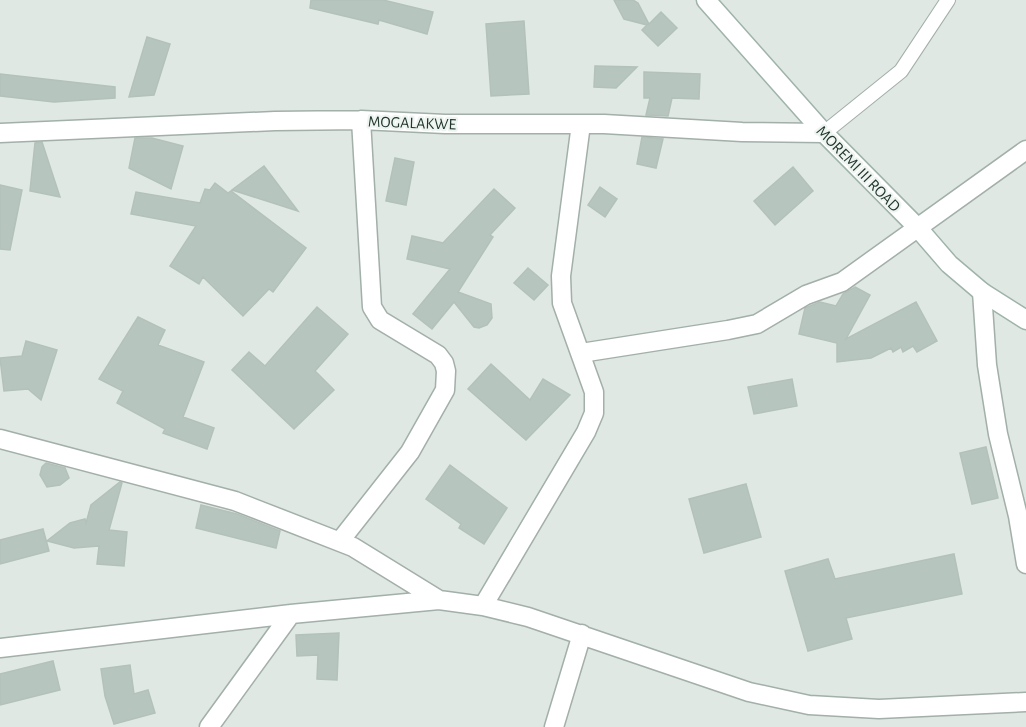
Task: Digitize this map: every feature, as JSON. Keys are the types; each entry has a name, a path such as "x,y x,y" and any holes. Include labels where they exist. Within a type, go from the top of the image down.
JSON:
{"street":[{"name":"MOREMI III ROAD","path":"706,0 824,132 917,227 949,264 982,292 1026,320"},
{"name":"MOGALAKWE","path":"0,133 275,121 361,120 445,124 581,124 742,132 824,132"},
{"path":"340,541 410,452 445,390 446,372 444,363 438,355 380,320 372,307 361,120"},
{"path":"483,606 586,432 594,413 594,392 562,303 561,276 581,124"},
{"path":"581,353 757,324 806,295 842,282 1026,150"},
{"path":"982,292 987,365 998,434 1018,516 1026,564"},
{"path":"0,439 235,501 354,547 439,600"},
{"path":"0,648 291,614 439,600 483,606 528,616 749,692 809,705 879,710 1026,702"},
{"path":"209,727 291,614"},
{"path":"554,727 582,634"}],"lane":[{"path":"824,132 901,71 948,0"}],"building":[{"path":"311,0 383,0 433,12 427,34 379,20 378,24 310,8"},
{"path":"614,0 633,0 638,3 649,24 661,12 677,28 658,46 642,30 647,25 624,19"},
{"path":"524,21 529,94 491,96 486,24"},
{"path":"147,37 170,44 154,95 129,97"},
{"path":"595,66 637,67 616,88 594,87"},
{"path":"644,72 700,74 699,99 672,98 668,116 646,115 650,98 644,98"},
{"path":"0,74 115,87 115,98 54,102 0,96"},
{"path":"642,137 663,139 656,168 637,164"},
{"path":"135,138 152,138 183,146 171,189 129,168"},
{"path":"42,142 60,197 30,191 35,143"},
{"path":"395,158 414,162 406,205 386,201"},
{"path":"264,166 298,211 232,190"},
{"path":"793,167 813,191 775,225 754,201"},
{"path":"215,183 228,193 231,191 306,248 273,292 269,289 243,316 203,277 199,284 170,266 196,226 131,214 136,192 200,203 205,189 210,190"},
{"path":"0,185 22,190 10,250 0,249"},
{"path":"600,187 617,199 605,217 588,205"},
{"path":"494,189 515,208 490,235 493,237 458,292 491,304 492,318 487,325 474,327 454,302 432,329 413,314 450,269 407,259 412,236 443,243"},
{"path":"528,268 548,285 534,300 514,283"},
{"path":"855,287 870,295 846,339 916,302 937,341 917,352 913,346 903,352 901,347 893,352 891,348 871,358 837,362 837,343 799,334 805,308 820,302 836,306 843,294"},
{"path":"317,307 348,334 315,371 334,390 294,429 232,370 249,352 265,366"},
{"path":"138,317 165,330 158,345 204,362 183,417 214,428 207,449 163,433 165,429 117,403 123,391 99,379"},
{"path":"26,341 57,350 41,400 28,389 4,391 0,358 22,356"},
{"path":"491,364 530,400 543,379 570,395 526,440 468,389"},
{"path":"792,379 797,406 754,414 748,387"},
{"path":"986,447 998,498 972,504 960,453"},
{"path":"46,463 65,468 69,478 60,485 47,487 40,475"},
{"path":"450,465 507,508 484,544 459,528 461,524 426,499"},
{"path":"120,482 122,483 109,530 127,532 124,566 97,564 99,546 74,548 47,541 70,523 85,519 86,523 91,505"},
{"path":"746,484 761,537 704,553 689,499"},
{"path":"201,505 237,514 280,531 276,548 196,528"},
{"path":"43,529 49,551 0,564 0,540"},
{"path":"954,554 962,594 846,618 852,639 808,651 785,571 828,559 835,579"},
{"path":"339,633 337,680 317,679 318,655 297,656 296,635"},
{"path":"53,661 60,690 0,705 0,674"},
{"path":"130,665 134,694 148,690 155,713 114,724 105,696 101,669"}]}
